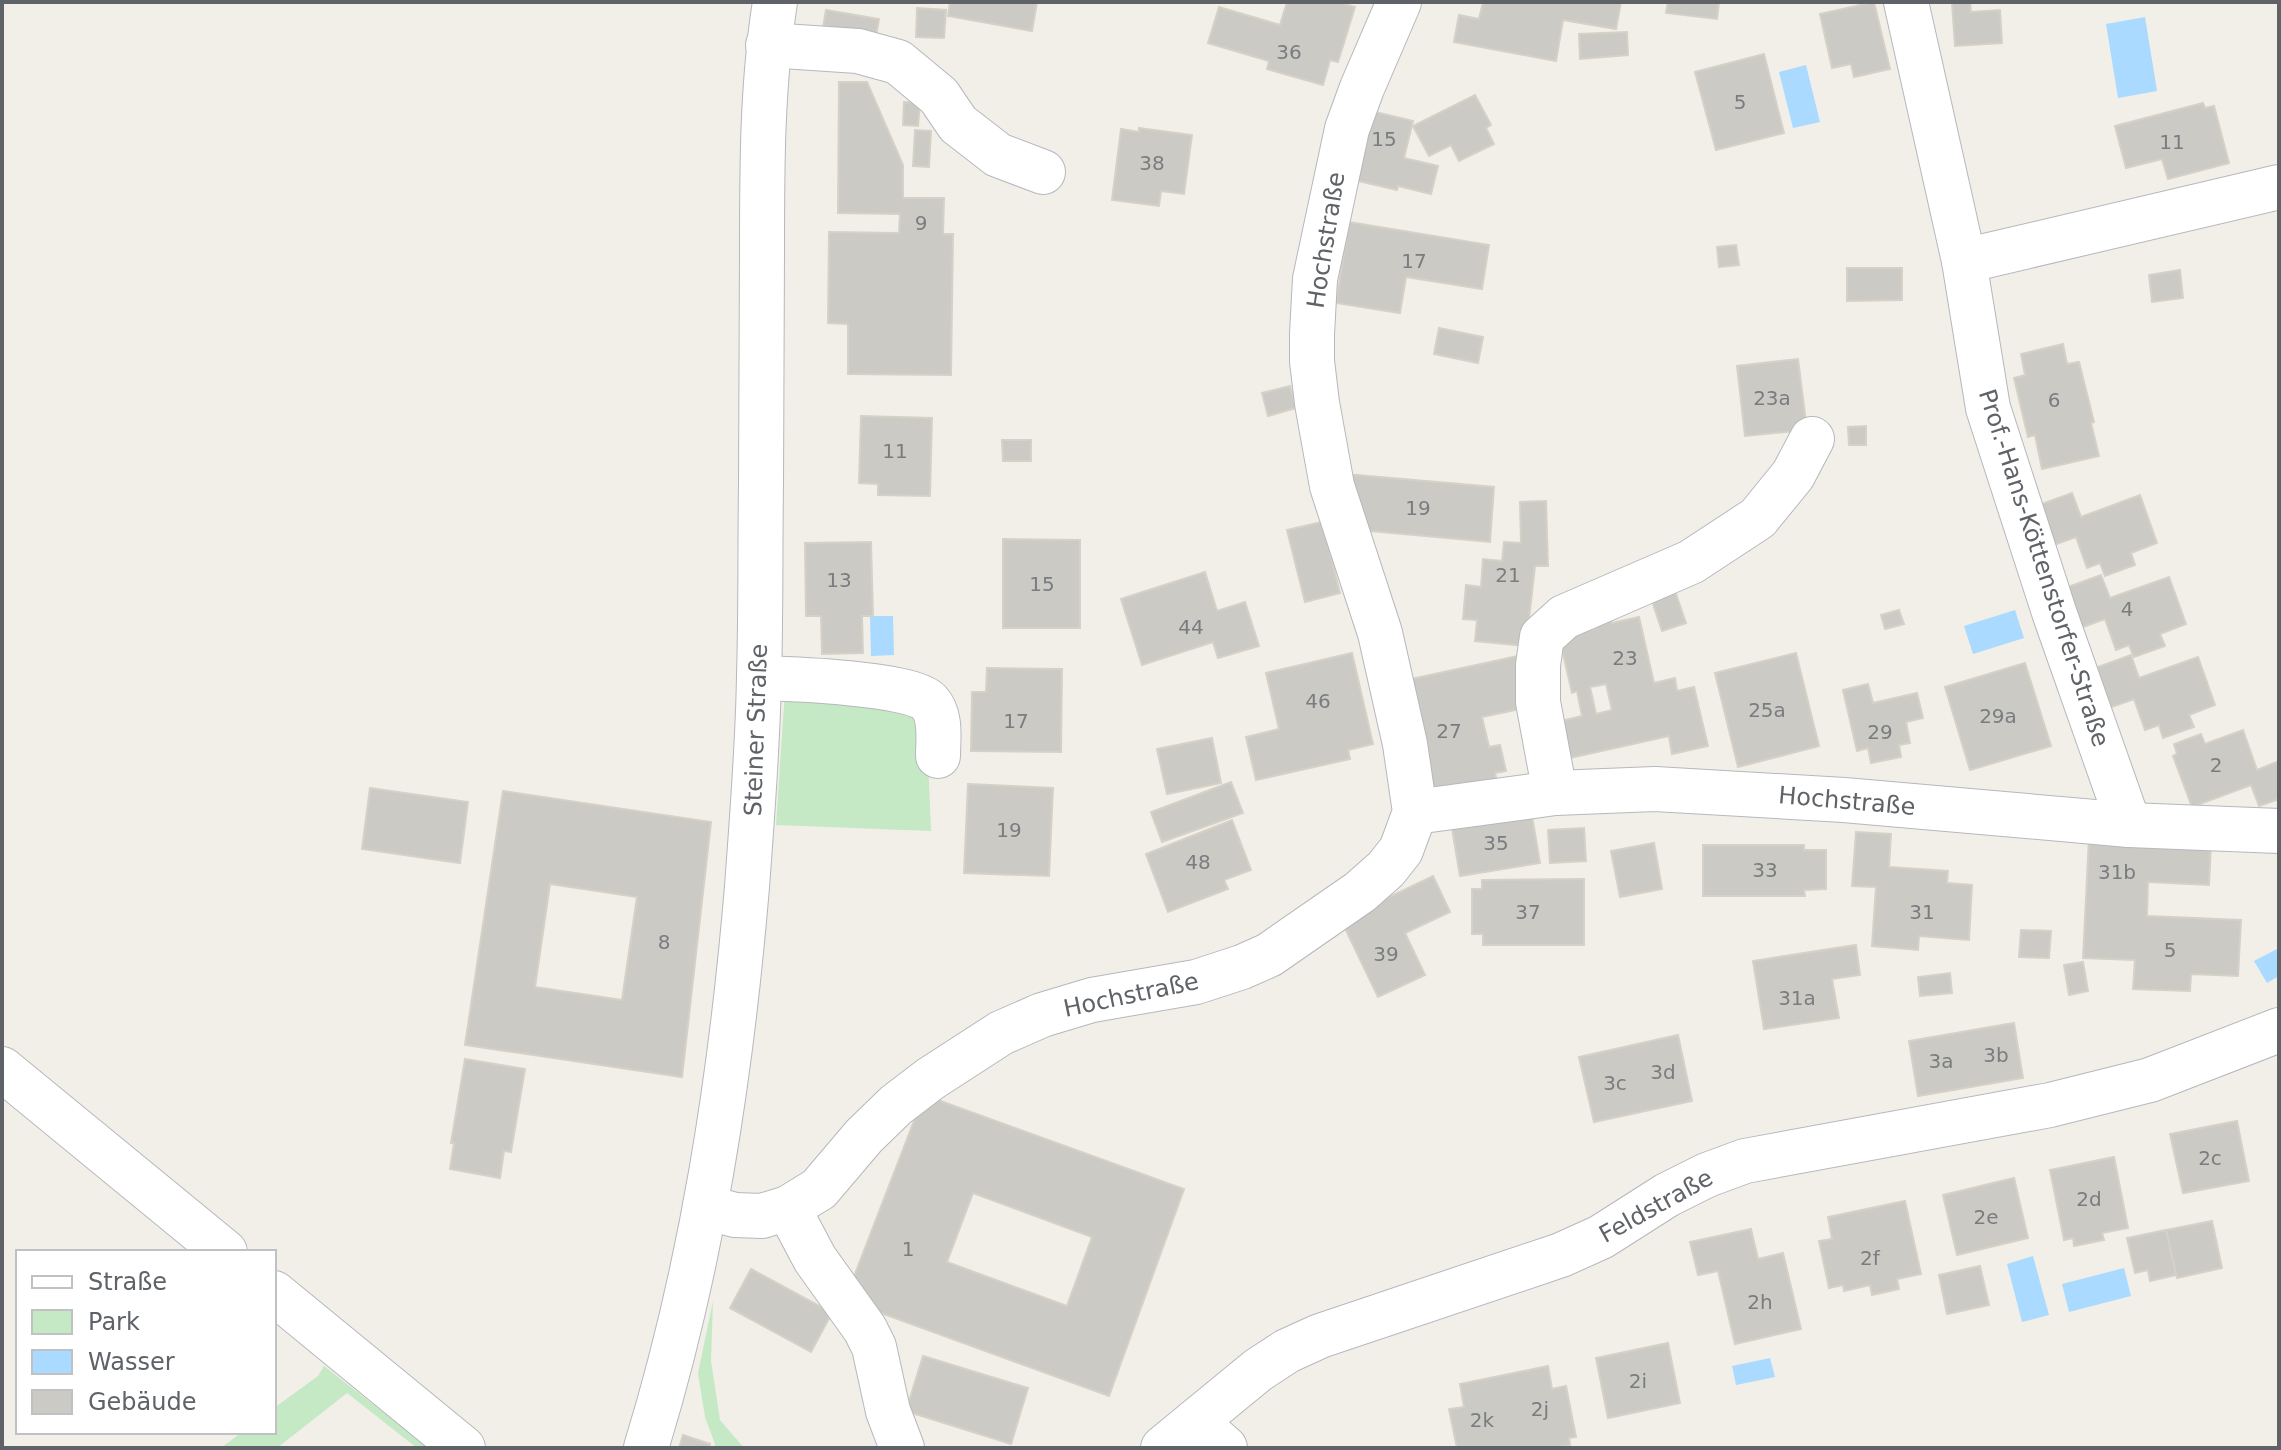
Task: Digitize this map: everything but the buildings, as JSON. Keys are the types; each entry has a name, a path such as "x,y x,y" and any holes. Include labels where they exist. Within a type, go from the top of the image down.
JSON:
{"street":[{"name":"Steiner Straße","path":"646,1448 687,1301 720,1124 740,970 759,678 762,136 768,45 775,2"},
{"name":"Hochstraße","path":"705,1207 735,1215 762,1216 788,1208 819,1189 864,1136 896,1105 1001,1033 1042,1015 1092,1000 1196,982 1269,955 1360,892 1386,869 1401,850 1415,812 1405,744 1380,633 1332,486 1312,361 1315,279 1347,129 1399,2"},
{"name":"Prof.-Hans-Köttenstorfer-Straße","path":"1906,2 1964,261 1988,408 2054,612 2129,825"},
{"path":"768,45 858,51 898,62 939,96 958,124 998,155 1043,172"},
{"path":"1964,261 2279,187"},
{"path":"1555,793 1538,702 1542,637 1564,617 1691,562 1758,518 1793,475 1812,439"},
{"path":"759,678 827,682 908,691 921,696 935,712 938,756"},
{"name":"Hochstraße","path":"1415,812 1555,793 1655,789 1743,793 2129,825 2279,831"},
{"name":"Feldstraße","path":"1195,1439 1258,1370 1287,1351 1320,1336 1561,1255 1601,1237 1667,1195 1707,1175 1745,1161 2050,1105 2150,1080 2279,1030"},
{"path":"2,1069 223,1250"},
{"path":"788,1208 815,1259 865,1329 874,1347 888,1411 902,1448"},
{"path":"276,1295 463,1448"}],"green space":[{"path":"785,690 900,704 917,721 928,760 931,831 776,825"},
{"path":"713,1301 711,1361 720,1420 744,1448 714,1448 705,1417 698,1373"},
{"path":"324,1366 429,1448 417,1448 347,1393 277,1448 221,1448 239,1434 276,1434 276,1407 318,1376"}],"water":[{"path":"2145,17 2157,91 2118,98 2106,24"},
{"path":"1806,65 1820,122 1793,128 1779,72"},
{"path":"2015,610 2024,638 1973,654 1964,626"},
{"path":"870,616 893,616 894,655 871,656"},
{"path":"2279,948 2279,976 2267,983 2254,961"},
{"path":"2033,1256 2049,1315 2022,1322 2007,1264"},
{"path":"2124,1268 2131,1296 2069,1312 2062,1284"},
{"path":"1770,1358 1775,1377 1736,1385 1732,1366"}]}
